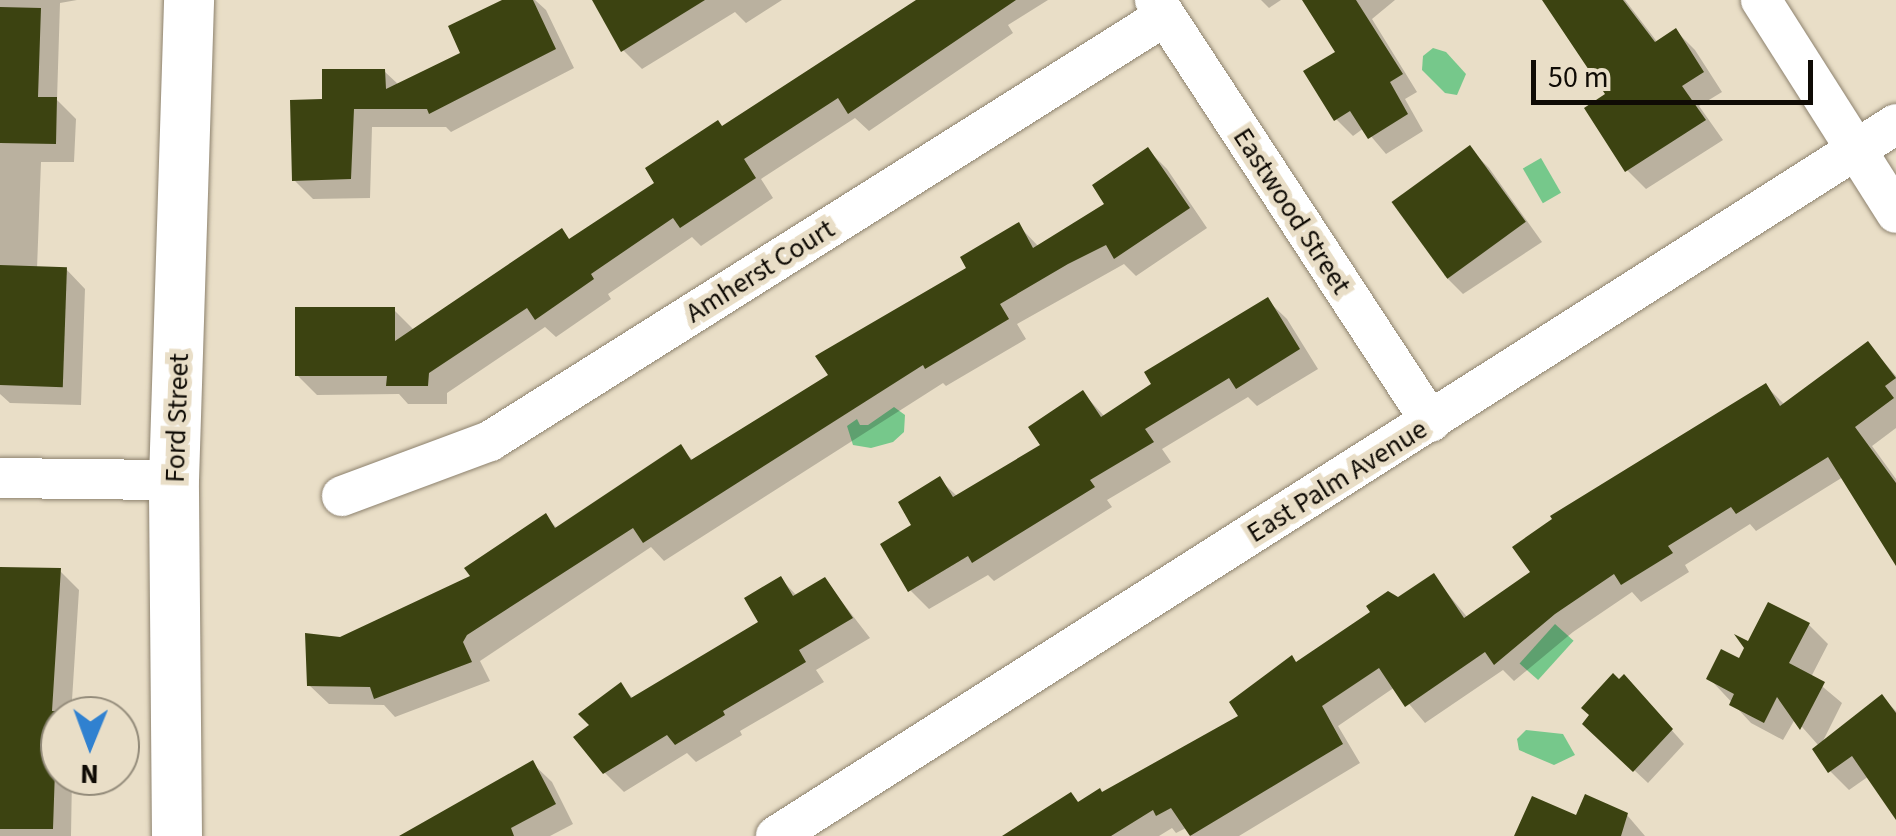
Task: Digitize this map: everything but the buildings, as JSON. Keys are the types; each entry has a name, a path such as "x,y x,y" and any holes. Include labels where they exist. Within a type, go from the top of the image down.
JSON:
{"main road":[{"name":"Ford Street","path":"177,836 174,480 189,0"}],"street":[{"path":"1761,0 1896,214"},
{"name":"Eastwood Street","path":"1160,8 1431,422"},
{"name":"Amherst Court","path":"342,496 490,441 1160,8"},
{"name":"East Palm Avenue","path":"776,836 1896,124"},
{"path":"0,478 174,480"}],"shaded area":[{"path":"1433,48 1446,52 1466,74 1457,95 1445,93 1422,70 1423,56"},
{"path":"1541,158 1561,193 1543,203 1523,168"},
{"path":"894,407 905,415 904,432 893,442 871,448 853,445 847,426 857,419 860,425 868,425"},
{"path":"1555,624 1574,641 1538,680 1520,663"},
{"path":"1526,730 1563,734 1575,755 1554,765 1519,750 1517,739"}]}
